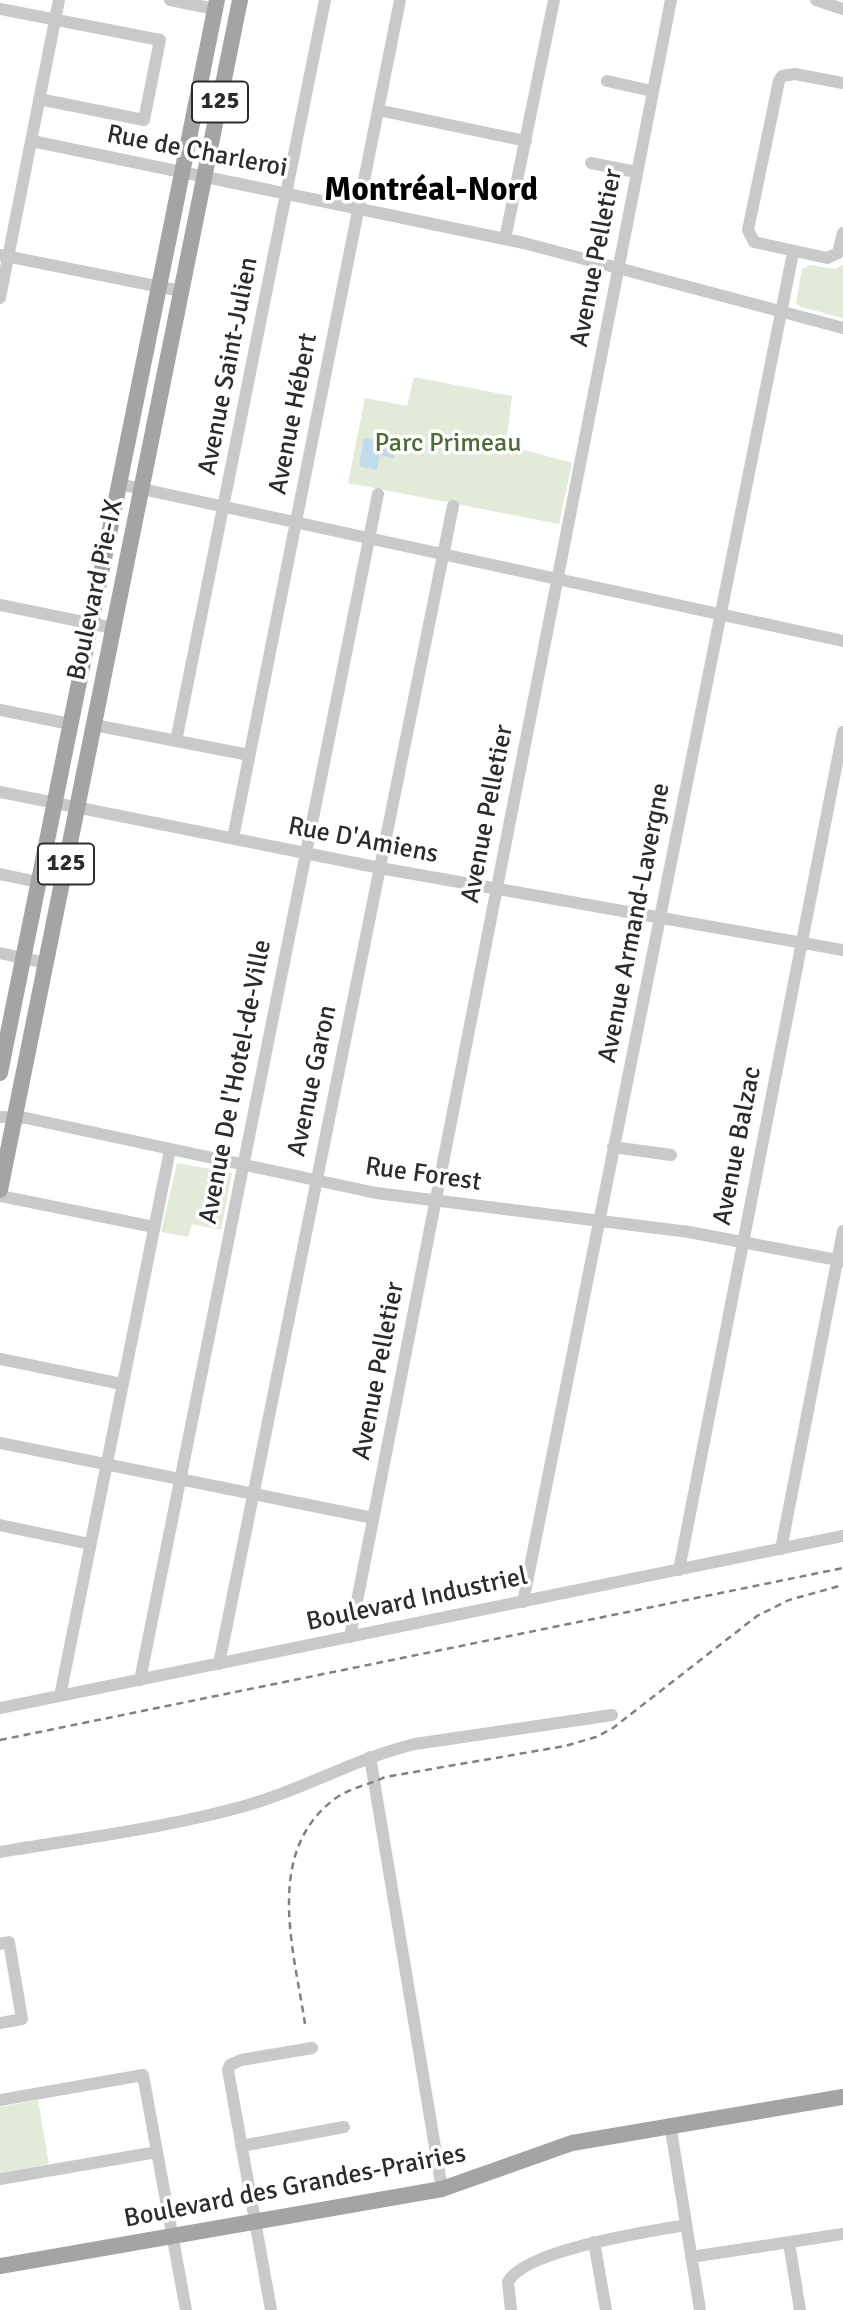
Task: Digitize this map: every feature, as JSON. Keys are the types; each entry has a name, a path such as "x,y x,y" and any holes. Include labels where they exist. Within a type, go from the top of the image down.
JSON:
{"main road":[{"name":"Boulevard Pie-IX","path":"0,1190 7,1117 46,963 240,0"},
{"name":"Boulevard Pie-IX","path":"0,1073 3,1038 23,958 55,803 216,5"},
{"name":"Boulevard des Grandes-Prairies","path":"0,2266 442,2189 572,2143 670,2124 843,2097"}],"street":[{"path":"0,298 4,256 32,141 60,0"},
{"path":"170,0 216,5"},
{"name":"Avenue Saint-Julien","path":"176,741 325,0"},
{"name":"Avenue Hébert","path":"233,838 400,0"},
{"path":"505,239 554,0"},
{"name":"Avenue Pelletier","path":"350,1637 671,0"},
{"path":"816,0 843,9"},
{"path":"0,9 160,40 144,120 39,99"},
{"path":"843,83 789,74 782,76 776,86 748,235 754,242 793,253 832,258 838,253 843,233"},
{"path":"607,81 652,91"},
{"path":"378,110 526,141"},
{"name":"Rue de Charleroi","path":"32,141 505,239 843,328"},
{"path":"591,163 636,172"},
{"name":"Avenue Armand-Lavergne","path":"523,1602 793,253"},
{"path":"4,256 181,291"},
{"path":"119,484 843,641"},
{"name":"Avenue De l'Hotel-de-Ville","path":"140,1680 379,494"},
{"name":"Avenue Garon","path":"219,1664 453,506"},
{"path":"0,605 113,628"},
{"path":"0,710 70,724"},
{"path":"94,725 249,755"},
{"name":"Avenue Balzac","path":"679,1570 843,732"},
{"name":"Rue D'Amiens","path":"0,792 380,868 843,950"},
{"path":"0,874 38,882"},
{"path":"0,954 46,963"},
{"name":"Rue Forest","path":"7,1117 316,1181 743,1242 840,1260"},
{"path":"613,1147 671,1155"},
{"path":"60,1696 170,1150"},
{"path":"0,1196 155,1227"},
{"path":"781,1549 840,1260 843,1231"},
{"path":"0,1359 122,1384"},
{"path":"0,1443 373,1518"},
{"path":"0,1525 90,1544"},
{"name":"Boulevard Industriel","path":"0,1708 843,1536"},
{"path":"0,1852 153,1826 248,1805 370,1757 444,1739 612,1714"},
{"path":"370,1757 442,2189"},
{"path":"0,1944 9,1942 22,2020 0,2023"},
{"path":"271,2310 228,2070 230,2065 242,2060 312,2048"},
{"path":"0,2099 143,2075 186,2310"},
{"path":"670,2124 700,2310"},
{"path":"240,2146 344,2127"},
{"path":"0,2179 157,2152"},
{"path":"511,2310 507,2289 511,2277 524,2267 594,2242 686,2225"},
{"path":"691,2257 843,2234"},
{"path":"594,2242 606,2310"},
{"path":"789,2243 800,2310"}],"green space":[{"path":"810,265 835,269 843,265 843,318 801,307 796,303 802,269"},
{"name":"Parc Primeau","path":"414,377 512,396 506,445 572,463 559,524 348,483 365,398 407,406"},
{"path":"177,1163 232,1173 221,1230 192,1224 188,1237 161,1232"},
{"path":"38,2100 49,2164 0,2173 0,2107"}],"water":[{"path":"364,438 396,444 394,458 380,455 377,470 359,466"}],"railway":[{"path":"0,1740 843,1568"},
{"path":"305,2024 291,1934 291,1873 299,1845 313,1820 336,1798 385,1777 565,1746 596,1737 613,1728 757,1616 789,1600 843,1585"}],"district":[{"name":"Montréal-Nord","path":"431,191"}]}
